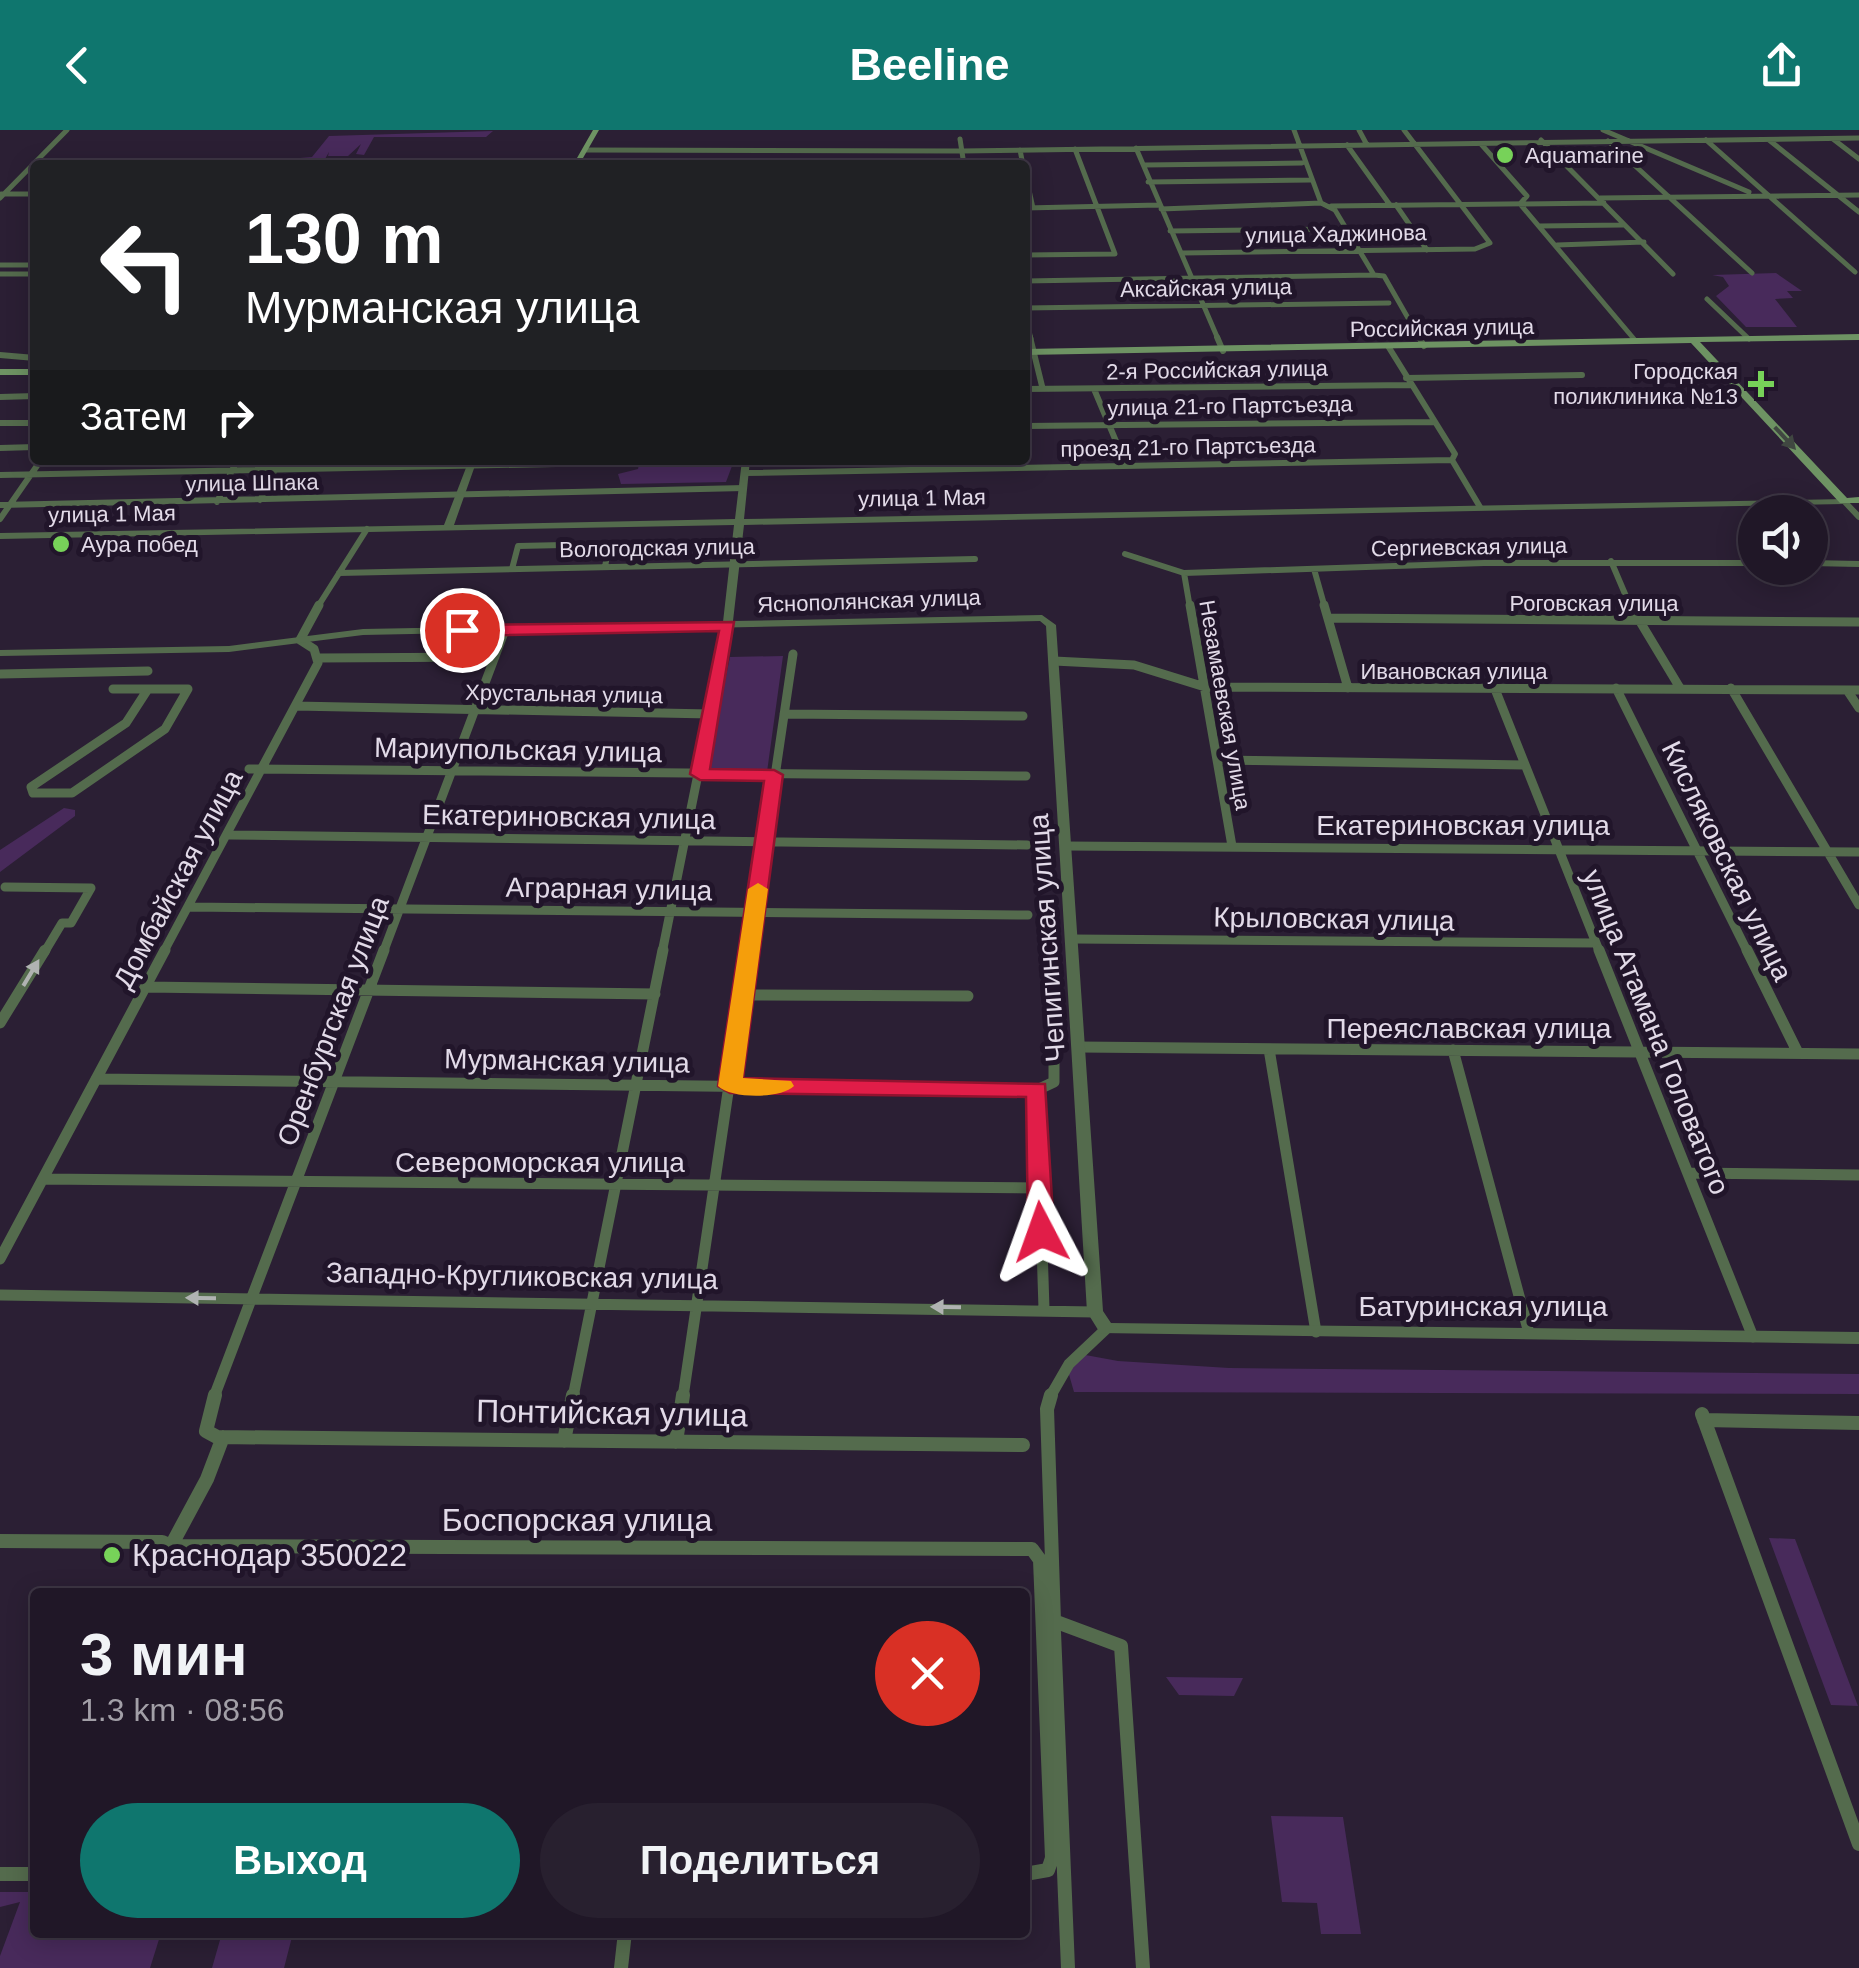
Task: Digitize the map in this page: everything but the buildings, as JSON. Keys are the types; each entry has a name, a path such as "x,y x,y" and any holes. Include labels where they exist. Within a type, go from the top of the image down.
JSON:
{"main road":[{"path":"579,160 596,130"},
{"name":"Российская улица","path":"1389,347 1859,338"},
{"name":"Российская улица","path":"1030,353 1859,338"},
{"path":"1694,342 1822,478 1851,500"},
{"path":"0,371 30,370"}],"street":[{"path":"37,160 67,130"},
{"path":"1294,130 1302,163 1320,203"},
{"path":"1360,130 1367,145"},
{"path":"1404,130 1458,204"},
{"path":"1603,130 1754,195"},
{"path":"960,138 963,160"},
{"path":"1832,138 1859,160"},
{"path":"584,150 961,151 1859,138"},
{"path":"1768,139 1859,212"},
{"path":"1541,140 1673,274"},
{"path":"1705,140 1855,272"},
{"path":"1608,141 1752,273"},
{"path":"1482,144 1528,196 1520,204"},
{"path":"1347,145 1427,250"},
{"path":"1136,148 1222,350"},
{"path":"1030,255 1115,254 1076,149"},
{"path":"1020,150 1022,160"},
{"path":"778,160 779,151"},
{"path":"845,151 846,160"},
{"path":"911,151 912,160"},
{"path":"1144,165 1302,163"},
{"path":"1,196 30,167"},
{"path":"1148,182 1310,180"},
{"path":"1030,192 1034,208"},
{"path":"1,196 30,194"},
{"path":"1030,208 1520,204 1670,196 1859,195"},
{"name":"улица Хаджинова","path":"1182,253 1474,250 1490,244 1458,204"},
{"path":"1520,204 1634,340"},
{"path":"1330,206 1374,275"},
{"path":"1539,226 1623,225"},
{"path":"1170,231 1345,229"},
{"path":"1556,244 1644,242"},
{"path":"0,266 30,265"},
{"path":"0,274 30,274"},
{"path":"1030,280 1384,276 1424,346"},
{"path":"1706,299 1749,339"},
{"name":"Аксайская улица","path":"1030,312 1388,303"},
{"path":"1389,347 1455,454 1452,460 1480,508"},
{"path":"0,355 30,358"},
{"path":"1030,356 1042,386"},
{"name":"2-я Российская улица","path":"1030,388 1582,375"},
{"path":"1094,389 1126,465"},
{"path":"0,397 30,396"},
{"name":"улица 21-го Партсъезда","path":"1030,426 1436,422"},
{"path":"0,423 30,423"},
{"path":"0,448 30,447"},
{"name":"проезд 21-го Партсъезда","path":"745,473 1452,460"},
{"path":"0,519 37,465"},
{"path":"217,502 235,465"},
{"path":"260,500 278,465"},
{"path":"0,476 416,465"},
{"path":"448,527 471,465"},
{"path":"564,1440 728,625 738,564 746,465"},
{"name":"улица Шпака","path":"0,505 744,488"},
{"path":"1851,500 1859,517"},
{"name":"улица 1 Мая","path":"0,536 1851,500"},
{"path":"302,643 305,627 367,529"},
{"path":"512,569 518,546 608,544 605,567"},
{"name":"Незамаевская улица","path":"1125,554 1184,573 1232,846"},
{"name":"Вологодская улица","path":"339,573 975,559"},
{"path":"1611,562 1637,621 1680,688"},
{"name":"Сергиевская улица","path":"1184,573 1611,562 1738,563"},
{"path":"1828,563 1859,564"},
{"path":"1314,569 1348,688"},
{"name":"Яснополянская улица","path":"363,632 1016,616 1049,621"},
{"name":"Роговская улица","path":"1329,618 1859,622"},
{"name":"Чепигинская улица","path":"1049,621 1095,1312"},
{"path":"305,627 321,636"},
{"name":"Оренбургская улица","path":"204,1427 505,630"},
{"path":"302,643 321,636 363,632"},
{"path":"0,657 14,660 219,652 363,632"},
{"path":"302,643 314,650 318,658 495,657"},
{"path":"0,657 219,652"},
{"path":"676,1442 792,654"},
{"name":"Домбайская улица","path":"0,1259 229,835 318,658"},
{"path":"2,677 14,660"},
{"name":"Ивановская улица","path":"1054,661 1134,664 1205,688 1859,690"},
{"path":"2,677 148,671 143,689 126,723 32,787 33,793 72,794 164,730 188,689 143,689 113,689"},
{"name":"Кисляковская улица","path":"1616,688 1798,1053"},
{"path":"1731,688 1859,904"},
{"name":"улица Атамана Головатого","path":"1495,689 1753,1337"},
{"path":"1847,690 1859,708"},
{"name":"Хрустальная улица","path":"296,706 711,714"},
{"path":"784,714 1023,716"},
{"path":"1219,760 1524,765"},
{"name":"Мариупольская улица","path":"249,768 1026,776"},
{"name":"Екатериновская улица","path":"229,835 1027,844"},
{"name":"Екатериновская улица","path":"1066,846 1859,852"},
{"path":"0,1024 62,923 70,923 91,888 4,888"},
{"name":"Аграрная улица","path":"190,907 1028,915"},
{"name":"Крыловская улица","path":"1073,938 1595,944"},
{"path":"146,987 655,994"},
{"path":"744,994 968,996"},
{"name":"Переяславская улица","path":"1079,1047 1859,1054"},
{"path":"1269,1049 1316,1332"},
{"path":"1453,1050 1529,1333"},
{"path":"1044,1309 1037,1090 1054,1082 1054,1052"},
{"name":"Мурманская улица","path":"96,1079 1037,1090"},
{"path":"1689,1173 1859,1175"},
{"name":"Североморская улица","path":"43,1179 1038,1188"},
{"name":"Западно-Кругликовская улица","path":"0,1295 697,1302 1095,1312"},
{"path":"1095,1312 1106,1329 1070,1362 1049,1396 1046,1445 1054,1621 1121,1646 1142,1968"},
{"name":"Батуринская улица","path":"1106,1329 1859,1338"},
{"path":"1859,1423 1703,1417 1859,1844"},
{"name":"Понтийская улица","path":"204,1427 213,1436 223,1437 1023,1445"},
{"path":"171,1546 207,1479 223,1437"},
{"name":"Боспорская улица","path":"0,1542 1035,1551 1040,1560 1052,1858 1048,1870 1030,1873"},
{"path":"1054,1632 1068,1968"},
{"path":"0,1874 30,1874"},
{"path":"621,1968 624,1938"}],"shaded area":[{"path":"493,131 486,137 374,137 364,155 356,154 361,144 348,156 328,156 329,152 325,159 288,159 312,157 329,136"},
{"path":"1776,273 1802,291 1787,291 1793,298 1775,299 1797,327 1746,327 1716,296 1729,286 1723,277 1712,275"},
{"path":"639,465 732,466 726,482 621,484 618,474 638,469"},
{"path":"783,656 767,772 706,770 730,657"},
{"path":"64,808 75,810 75,816 0,872 0,850"},
{"path":"1080,1354 1118,1361 1229,1368 1859,1374 1859,1394 1074,1392 1068,1371"},
{"path":"1769,1538 1795,1539 1858,1706 1831,1705"},
{"path":"1166,1677 1243,1678 1234,1696 1179,1695"},
{"path":"1271,1816 1343,1817 1361,1934 1321,1934 1317,1903 1282,1902"},
{"path":"0,1892 30,1892 30,1938 159,1938 150,1968 0,1968 0,1956 20,1902 0,1907"},
{"path":"221,1938 292,1938 284,1968 212,1968"}],"slow traffic":[{"path":"758,889 730,1086 782,1086"}],"place":[{"name":"Aquamarine","path":"1505,155"},
{"name":"Городская поликлиника №13","path":"1761,384"},
{"name":"Аура побед","path":"61,544"},
{"name":"Краснодар 350022","path":"112,1555"}],"route":[{"path":"462,630 728,625 700,774 774,775 730,1086 1037,1090 1041,1232"}]}
